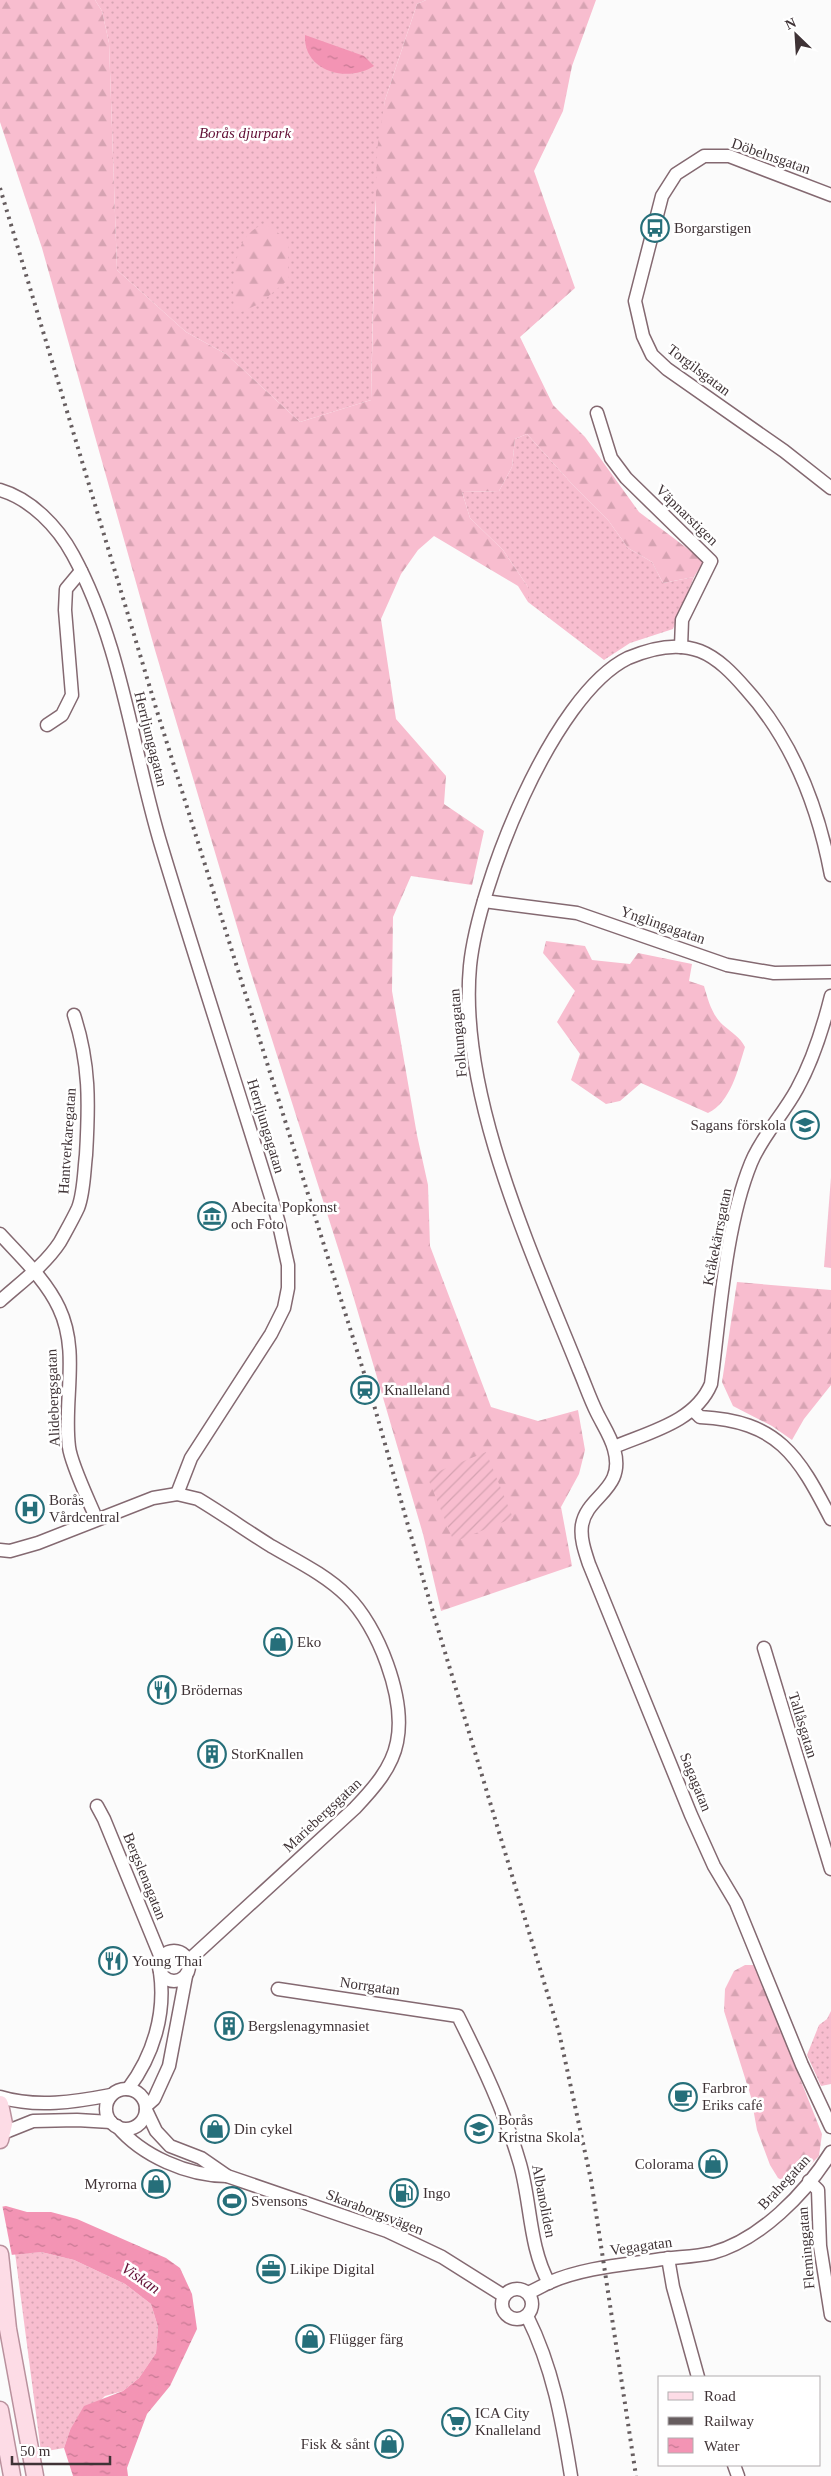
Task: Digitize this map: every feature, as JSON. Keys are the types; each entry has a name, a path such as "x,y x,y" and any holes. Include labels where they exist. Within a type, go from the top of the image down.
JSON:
{"main road":[{"path":"0,2104 4,2119 1,2136"},
{"path":"1,2258 2,2297 35,2476"},
{"path":"0,2410 12,2476"}],"street":[{"name":"Döbelnsgatan","path":"676,174 704,156 729,156 831,195"},
{"name":"Torgilsgatan","path":"676,174 662,196 635,302 643,336 652,355 667,369 792,456 831,488"},
{"name":"Väpnarstigen","path":"597,413 611,458 626,478 711,561 682,620 681,648"},
{"name":"Herrljungagatan","path":"0,490 28,503 46,519 63,539 81,571 104,623 161,844 275,1212 288,1265 288,1288 284,1308 271,1334 190,1458 177,1494"},
{"path":"47,725 62,715 72,695 65,610 66,589 81,571"},
{"name":"Folkungagatan","path":"614,1447 592,1403 540,1275 511,1195 477,1078 471,1024 470,966 484,901 510,826 529,782 544,754 580,702 602,678 625,660 646,651 681,648"},
{"path":"681,648 698,650 718,661 761,705 789,750 810,794 818,818 831,874"},
{"name":"Ynglingagatan","path":"484,901 577,913 727,965 774,973 831,972"},
{"name":"Kråkekärrsgatan","path":"614,1447 682,1417 694,1410 705,1397 711,1384 725,1275 740,1196 751,1163 762,1139 780,1116 801,1080 825,1022 831,996"},
{"name":"Hantverkaregatan","path":"0,1301 34,1271 59,1243 78,1207 85,1168 89,1107 88,1073 82,1039 74,1015"},
{"name":"Alidebergsgatan","path":"0,1234 34,1271 60,1308 65,1323 70,1358 69,1448 96,1518"},
{"path":"694,1410 700,1417 726,1418 768,1434 789,1451 807,1472 831,1519"},
{"name":"Sagagatan","path":"614,1447 617,1471 612,1483 584,1517 581,1528 582,1543 691,1815 714,1866 736,1903 802,2065 831,2127"},
{"path":"0,1550 10,1551 38,1543 96,1518 152,1498 177,1494"},
{"name":"Mariebergsgatan","path":"177,1494 198,1499 338,1587 349,1597 364,1616 384,1658 395,1691 398,1710 397,1742 389,1763 377,1784 355,1808 188,1961"},
{"name":"Tallåsgatan","path":"764,1648 831,1869"},
{"name":"Bergslenagatan","path":"97,1806 161,1958"},
{"path":"1,2136 33,2122 78,2120 114,2124 126,2128 134,2127 143,2118 146,2108 154,2099 167,2071 189,1966 188,1961 181,1953 170,1952 161,1958 160,1972 162,1984 158,2021 153,2042 145,2066 128,2089"},
{"path":"160,1972 167,1980 172,1981 177,1981 186,1976"},
{"name":"Norrgatan","path":"278,1989 458,2016"},
{"name":"Albanoliden","path":"458,2016 489,2077 509,2129 521,2166 540,2267 549,2282"},
{"path":"0,2098 28,2103 77,2102 111,2095 121,2089 128,2089 140,2094 146,2108"},
{"path":"111,2095 106,2108 114,2124"},
{"name":"Skaraborgsvägen","path":"146,2108 156,2131 170,2146 201,2158 226,2176 387,2231 442,2257 504,2296"},
{"name":"Skaraborgsvägen","path":"114,2124 126,2137 164,2161 211,2176 226,2176"},
{"name":"Brahegatan","path":"758,2232 788,2205 831,2152"},
{"name":"Fleminggatan","path":"809,2181 818,2190 820,2246 831,2315"},
{"name":"Vegagatan","path":"528,2293 549,2282 604,2268 712,2253 746,2240 758,2232"},
{"path":"668,2258 675,2295 698,2376"},
{"path":"514,2289 523,2290 528,2293 533,2305 527,2316 517,2319 507,2315 502,2306 504,2296 514,2289"},
{"path":"527,2316 549,2370 561,2411 571,2476"}],"green space":[{"path":"0,0 95,0 102,11 109,43 117,270 186,332 226,354 300,422 371,400 377,150 385,100 417,4 426,0 596,0 572,66 563,111 534,171 575,288 520,337 553,405 585,437 639,512 704,561 694,577 663,583 652,562 628,548 608,520 572,484 527,434 515,439 512,467 499,491 462,492 470,518 503,550 528,587 528,602 518,586 434,536 418,550 401,574 381,619 396,719 446,776 444,804 484,831 472,885 411,876 393,917 392,991 417,1135 428,1185 430,1246 491,1407 538,1421 578,1410 585,1450 579,1474 561,1507 572,1566 441,1611 423,1534 352,1292 249,967 155,650 42,248 0,122"},
{"name":"Borås djurpark","path":"95,0 426,0 417,4 385,100 375,210 371,400 300,422 226,354 186,332 117,270 109,43 102,11"},
{"path":"265,224 276,231 287,242 289,247 289,279 259,304 239,313 234,309 233,298 236,260 246,238 254,229"},
{"path":"527,434 572,484 608,520 628,548 652,562 663,583 694,577 673,629 630,643 604,660 528,602 528,587 503,550 470,518 462,492 499,491 512,467 515,439"},
{"path":"546,941 585,946 592,960 630,964 638,953 692,964 689,981 704,986 716,1017 738,1037 745,1047 728,1093 716,1108 708,1113 641,1083 620,1101 606,1104 571,1080 580,1054 557,1022 575,991 543,953"},
{"path":"831,1177 831,1268 824,1267"},
{"path":"737,1282 831,1290 831,1385 804,1419 792,1440 772,1426 733,1406 722,1382"},
{"path":"486,1452 513,1518 454,1542 427,1476"},
{"path":"745,1965 755,1965 822,2134 819,2156 791,2185 778,2178 770,2165 757,2130 751,2097 724,2011 725,1989 734,1971"},
{"path":"831,2011 831,2084 821,2086 807,2055 819,2025 827,2019"},
{"path":"41,2252 74,2260 125,2284 151,2304 158,2327 156,2353 139,2378 123,2391 105,2396 70,2430 64,2448 41,2452 15,2253"}],"water":[{"path":"305,35 364,56 374,66 352,74 329,71 319,66 311,58 306,48"},
{"name":"Viskan","path":"6,2206 27,2212 51,2212 77,2219 166,2258 180,2268 192,2294 197,2329 170,2386 147,2414 127,2468 128,2476 73,2476 64,2448 70,2430 84,2406 123,2391 139,2378 156,2353 158,2327 151,2304 125,2284 74,2260 41,2252 0,2256 0,2207"}],"pier":[{"path":"0,2204 2,2204 12,2256 0,2259"}],"railway":[{"path":"0,188 156,708 374,1405 426,1589 559,2032 591,2180 636,2476"}],"place":[{"name":"Borgarstigen","path":"655,228"},
{"name":"Sagans förskola","path":"805,1125"},
{"name":"Abecita Popkonst och Foto","path":"212,1216"},
{"name":"Knalleland","path":"365,1390"},
{"name":"Borås Vårdcentral","path":"30,1509"},
{"name":"Eko","path":"278,1642"},
{"name":"Brödernas","path":"162,1690"},
{"name":"StorKnallen","path":"212,1754"},
{"name":"Young Thai","path":"113,1961"},
{"name":"Bergslenagymnasiet","path":"229,2026"},
{"name":"Farbror Eriks café","path":"683,2097"},
{"name":"Din cykel","path":"215,2129"},
{"name":"Borås Kristna Skola","path":"479,2129"},
{"name":"Colorama","path":"713,2164"},
{"name":"Myrorna","path":"156,2184"},
{"name":"Ingo","path":"404,2193"},
{"name":"Svensons","path":"232,2201"},
{"name":"Likipe Digital","path":"271,2269"},
{"name":"Flügger färg","path":"310,2339"},
{"name":"ICA City Knalleland","path":"456,2422"},
{"name":"Fisk & sånt","path":"389,2444"}]}
